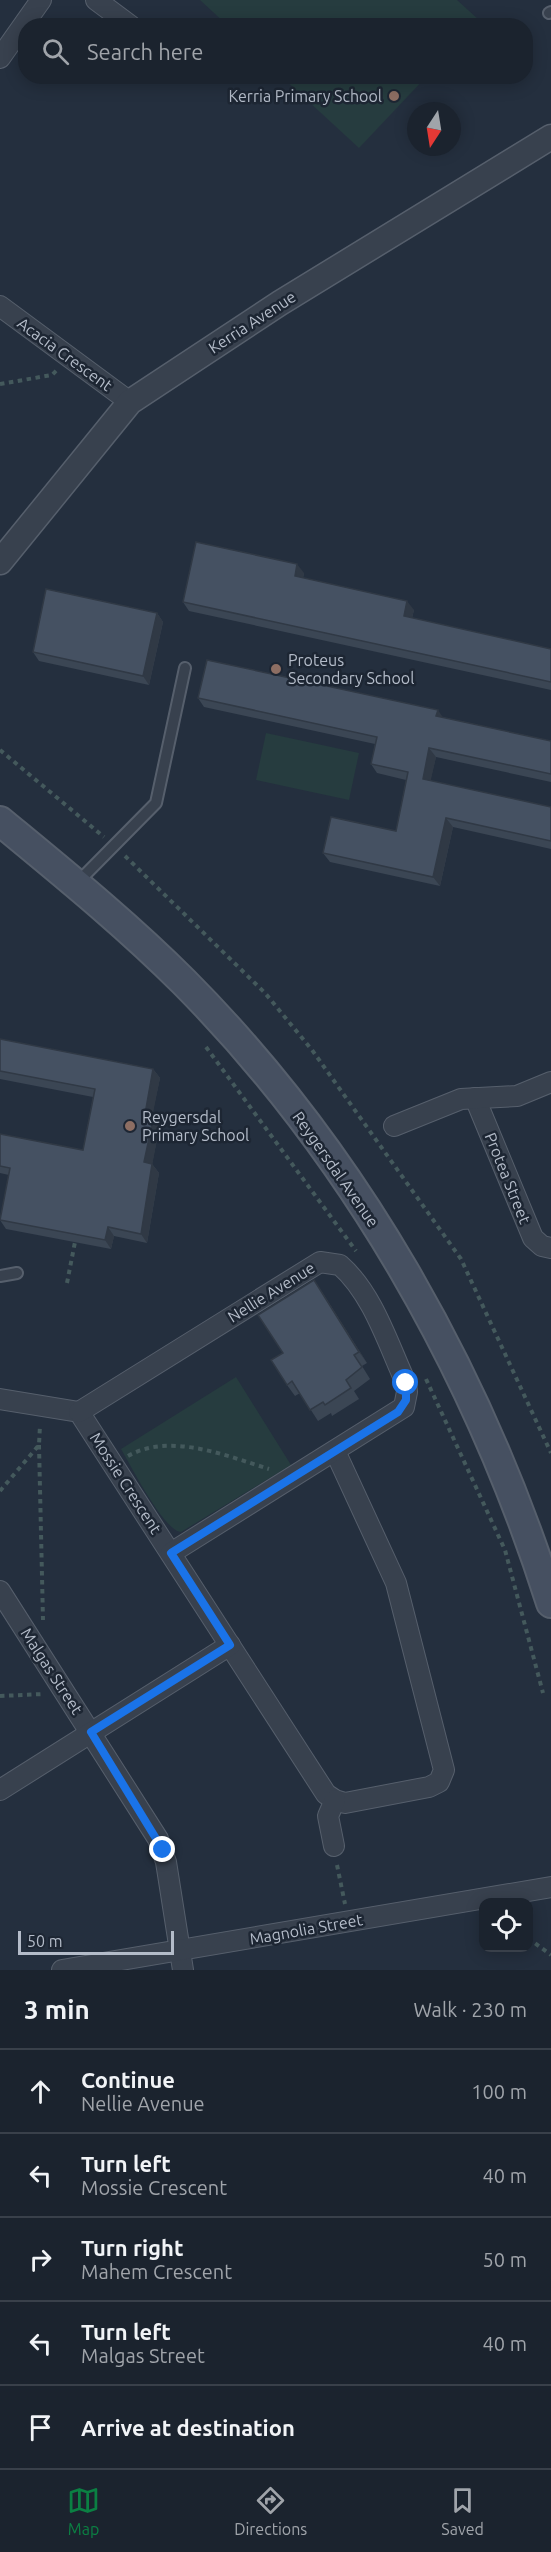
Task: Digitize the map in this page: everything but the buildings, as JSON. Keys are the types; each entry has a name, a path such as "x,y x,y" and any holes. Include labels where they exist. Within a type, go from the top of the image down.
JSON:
{"main road":[{"name":"Reygersdal Avenue","path":"0,821 141,940 227,1029 306,1126 367,1213 426,1310 477,1411 522,1516 551,1603"}],"street":[{"path":"28,18 41,0"},
{"path":"96,0 120,18"},
{"path":"0,58 18,33"},
{"name":"Kerria Avenue","path":"0,562 130,402 280,303 551,137"},
{"name":"Acacia Crescent","path":"0,306 130,402"},
{"path":"394,1126 461,1099 518,1096 551,1082"},
{"name":"Protea Street","path":"475,1098 533,1238 542,1246 551,1248"},
{"name":"Nellie Avenue","path":"79,1412 313,1265 327,1261 345,1270 372,1309 406,1383 404,1407 171,1553"},
{"path":"0,1399 79,1412"},
{"name":"Mossie Crescent","path":"79,1412 326,1794 335,1800"},
{"path":"334,1846 328,1816 335,1800 345,1803 429,1788 439,1782 444,1770 396,1583 335,1451"},
{"name":"Malgas Street","path":"1,1596 32,1638 62,1685 163,1850 183,1970"},
{"path":"0,1790 230,1645"},
{"name":"Magnolia Street","path":"62,1970 551,1887"}],"lane":[{"path":"77,884 156,803 185,668"},
{"path":"0,1276 17,1273"}],"path":[{"path":"0,384 52,375 71,357"},
{"path":"0,750 114,846 265,993 312,1050 461,1259 551,1453"},
{"path":"67,1283 75,1242"},
{"path":"32,1638 43,1621 39,1445 41,1406"},
{"path":"0,1491 39,1445"},
{"path":"114,1464 133,1453 150,1448 168,1446 193,1448 270,1469 286,1482"},
{"path":"0,1696 41,1695 62,1685"},
{"path":"334,1846 348,1922"},
{"path":"533,1942 551,1955"}],"green space":[{"path":"200,0 457,0 477,18 219,18"},
{"path":"290,84 419,84 359,148"},
{"path":"266,733 359,753 349,800 256,780"},
{"path":"236,1377 291,1465 181,1532 174,1529 157,1510 121,1449"}],"place":[{"name":"Kerria Primary School","path":"394,96"},
{"name":"Proteus Secondary School","path":"276,669"},
{"name":"Reygersdal Primary School","path":"130,1126"}],"route":[{"path":"163,1850 91,1732 230,1645 171,1553 398,1412 404,1407 406,1400 406,1383"}]}
